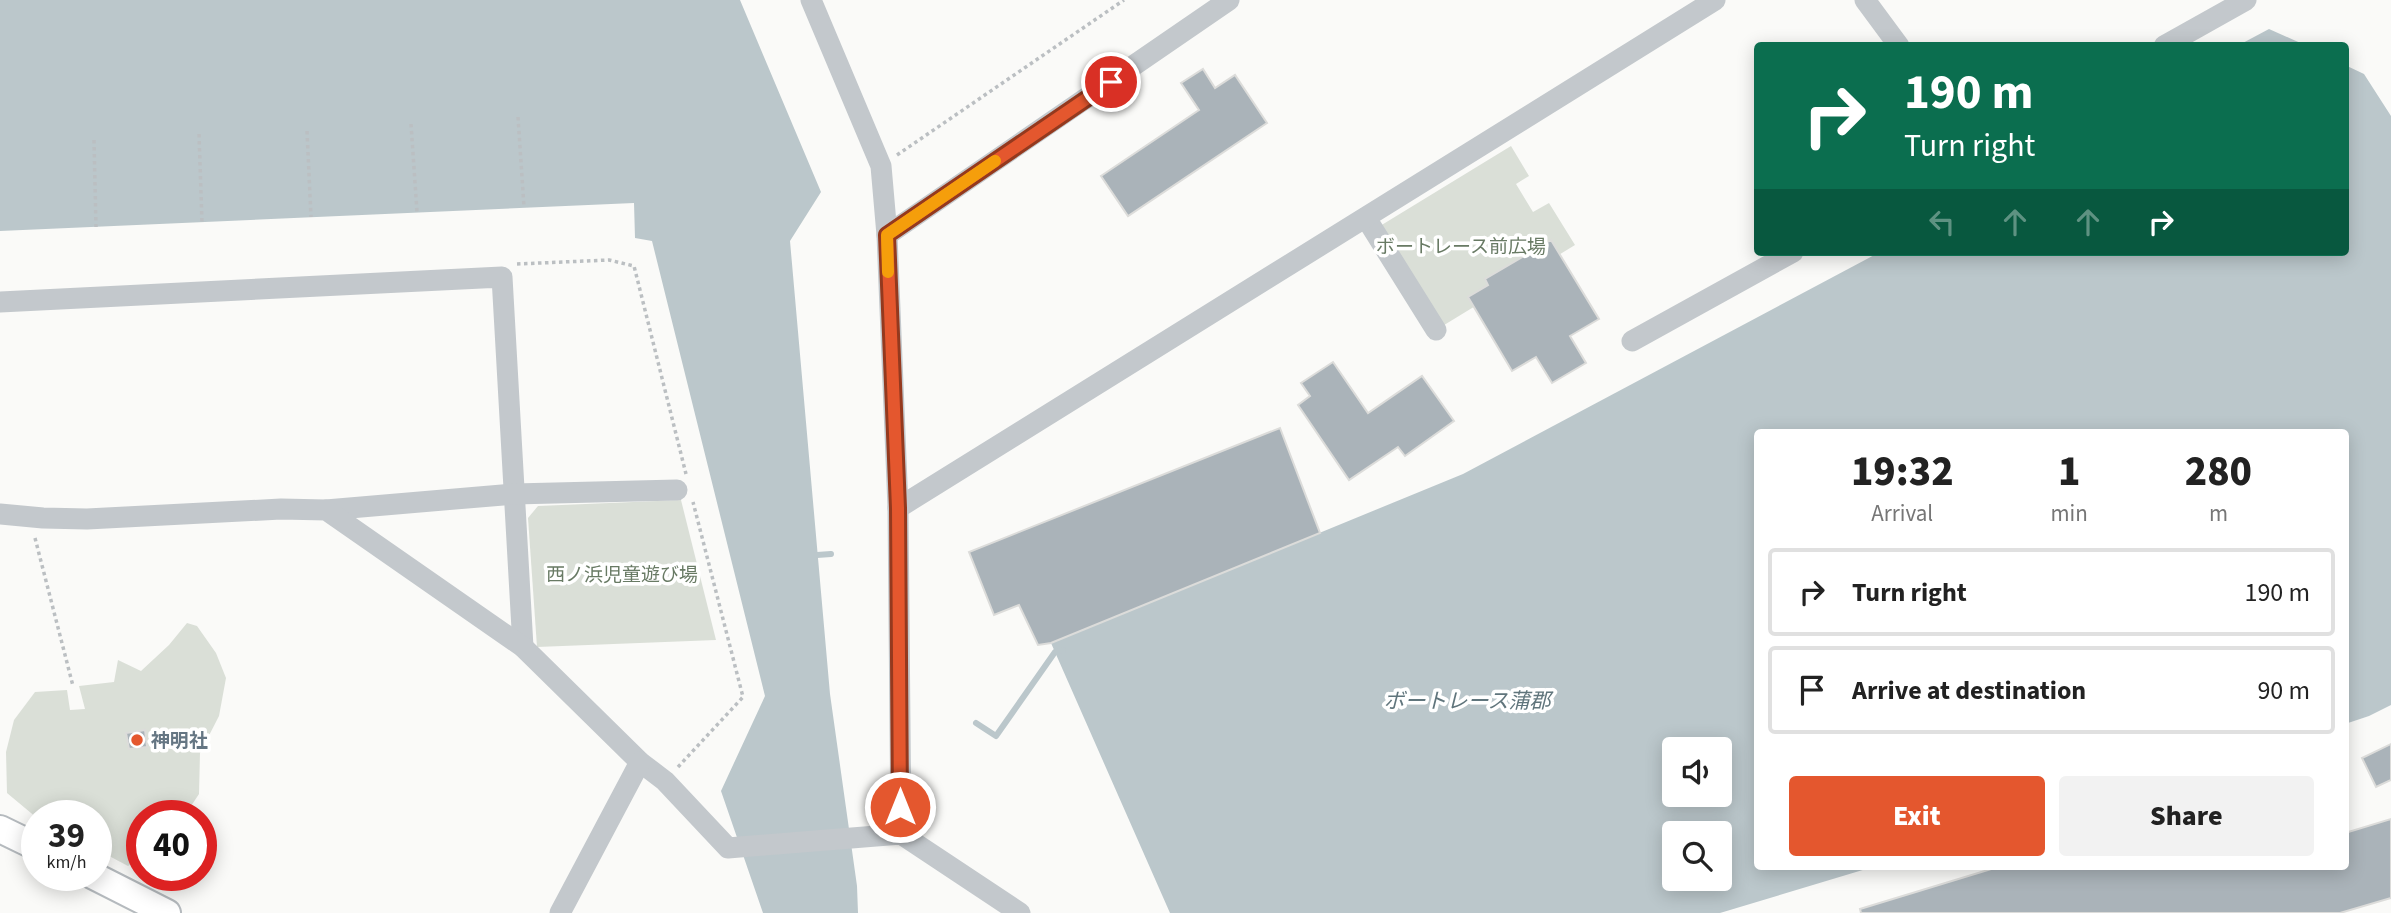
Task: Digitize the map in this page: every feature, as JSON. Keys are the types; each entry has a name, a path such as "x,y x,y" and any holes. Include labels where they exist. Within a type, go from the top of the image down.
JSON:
{"main road":[{"path":"0,829 21,839"},
{"path":"112,885 167,913"}],"street":[{"path":"811,0 881,166 887,235 898,508 901,834"},
{"path":"887,235 1229,0"},
{"path":"898,508 1715,0"},
{"path":"1865,0 1896,42"},
{"path":"2171,42 2246,0"},
{"path":"1366,218 1436,330"},
{"path":"1632,341 1786,256"},
{"path":"0,302 502,277 523,647"},
{"path":"0,514 87,519 281,509 326,510 514,494 677,489"},
{"path":"326,510 523,647 640,762 665,782 728,848 901,834 1020,913"},
{"path":"560,913 640,762"}],"path":[{"path":"881,166 1124,0"},
{"path":"518,117 524,207"},
{"path":"411,124 417,212"},
{"path":"307,131 311,217"},
{"path":"199,134 202,222"},
{"path":"94,140 96,227"},
{"path":"30,517 73,685"}],"green space":[{"name":"ボートレース前広場","path":"1511,146 1529,176 1516,184 1533,212 1549,203 1575,245 1436,330 1380,226"},
{"name":"西ノ浜児童遊び場","path":"681,500 716,640 537,647 528,518 538,506"},
{"path":"187,623 197,626 216,653 226,678 219,716 200,753 199,794 195,800 126,800 126,865 112,858 112,800 21,800 21,805 7,793 6,752 14,720 35,692 67,690 70,710 85,709 79,686 114,682 118,660 141,671 169,645"}],"water":[{"path":"0,0 740,0 821,192 790,241 830,694 857,886 858,913 763,913 721,791 765,696 652,241 635,238 634,203 0,231"},
{"path":"2269,29 2298,42 2245,42"},
{"name":"ボートレース蒲郡","path":"2349,67 2364,74 2391,116 2391,705 2369,716 2349,723 2349,429 1754,429 1754,870 1863,870 1720,913 1170,913 1051,643 1463,474 1872,256 2349,256"}],"building":[{"path":"1203,69 1215,88 1235,75 1267,123 1128,216 1101,176 1199,110 1181,83"},
{"path":"1551,240 1599,319 1570,336 1586,363 1552,383 1536,357 1512,371 1468,297 1488,285 1485,279"},
{"path":"1333,362 1368,413 1422,376 1454,421 1405,456 1398,447 1349,480 1298,405 1310,396 1301,383"},
{"path":"1280,428 1320,533 1051,643 1038,645 1019,605 994,615 969,552"},
{"name":"神明社","path":"145,730 147,747 129,749 126,733"},
{"path":"2391,744 2391,780 2376,787 2362,758"},
{"path":"2391,819 2391,898 2340,913 1861,913 1860,909 1988,870 2349,870 2349,832"}],"waterway":[{"path":"817,555 831,554"},
{"path":"976,723 996,736 1055,652 1063,650"}],"slow traffic":[{"path":"888,272 887,235 995,161"}],"place":[{"name":"神明社","path":"137,740"}],"route":[{"path":"900,807 898,508 887,235 1111,82"}]}
